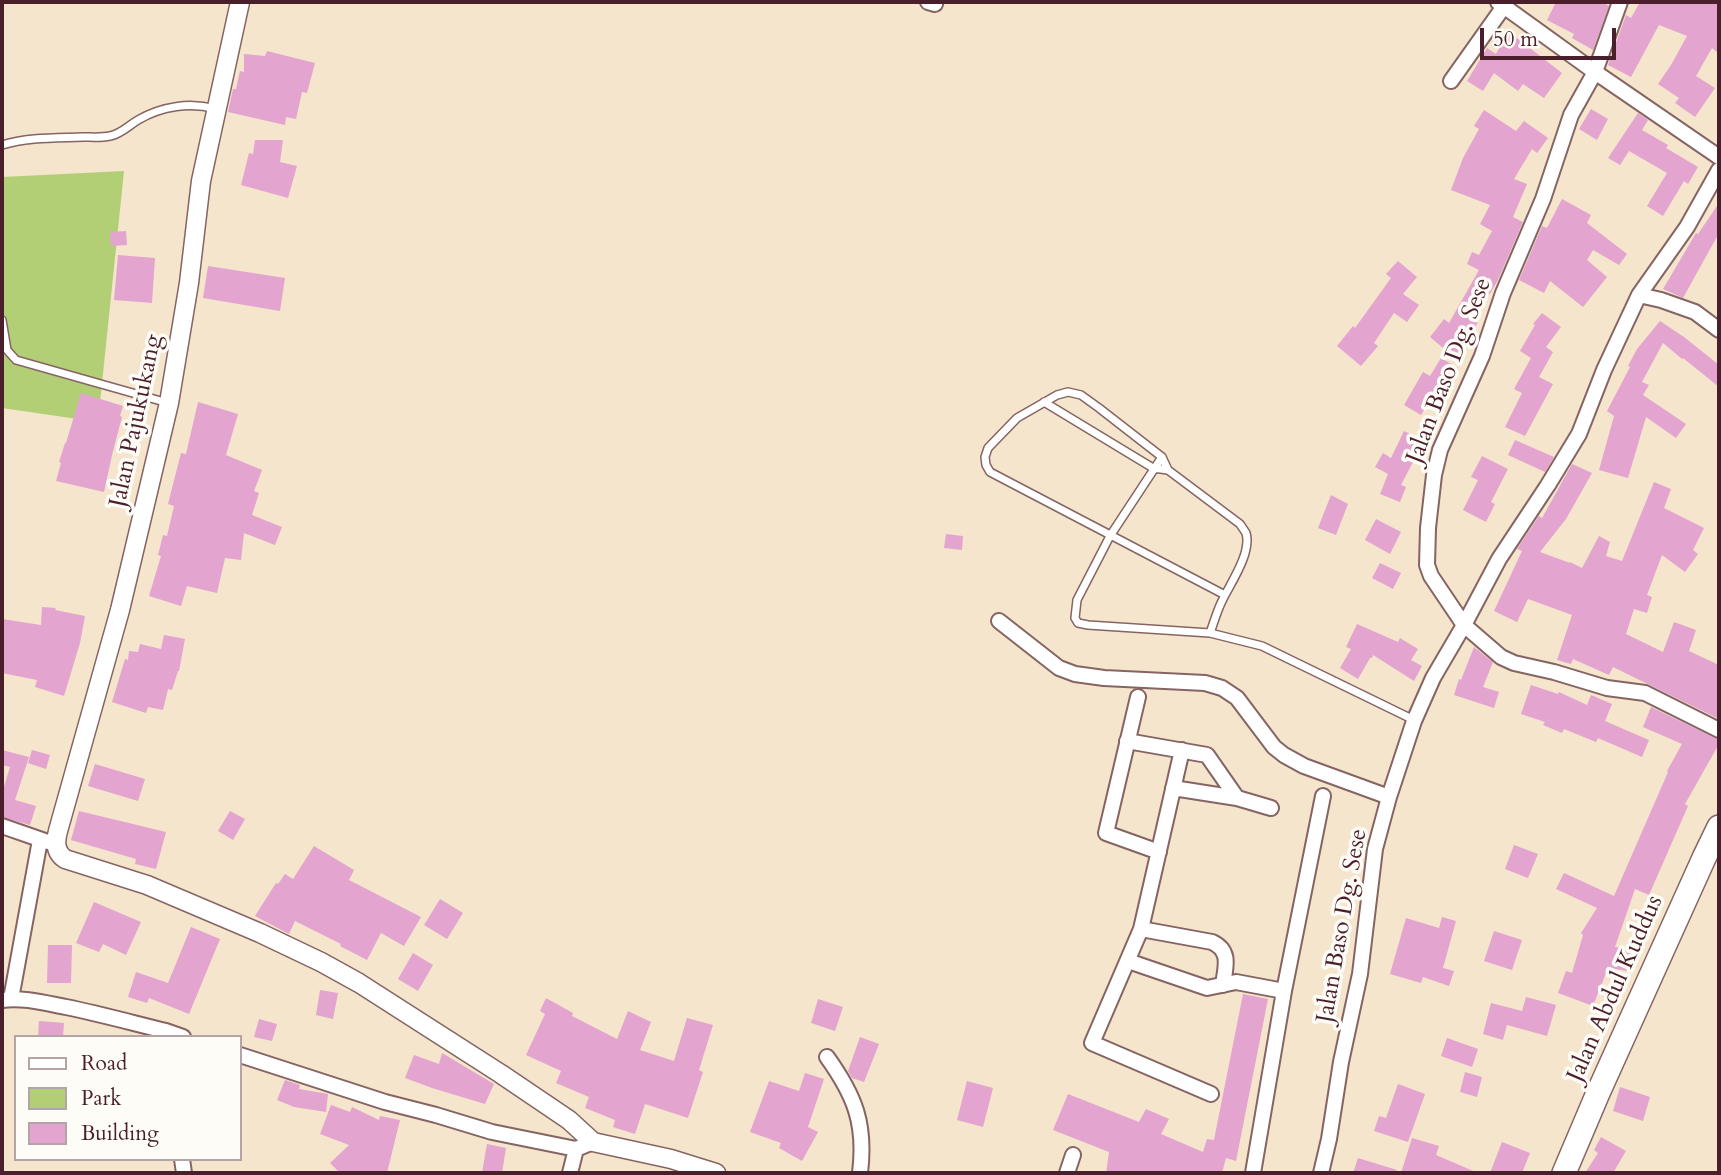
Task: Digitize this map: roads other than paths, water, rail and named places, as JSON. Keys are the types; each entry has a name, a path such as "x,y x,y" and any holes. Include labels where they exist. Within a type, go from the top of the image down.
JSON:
{"main road":[{"name":"Jalan Abdul Kuddus","path":"1564,1173 1719,827"}],"street":[{"name":"Jalan Pajukukang","path":"48,842 58,831 120,610 169,403 189,283 198,199 240,2"},
{"name":"Jalan Baso Dg. Sese","path":"1321,1173 1360,974 1376,849 1389,797 1414,721 1433,678 1464,625 1431,576 1427,565 1428,528 1434,475 1440,450 1482,356 1503,293 1543,199 1571,115 1595,72 1620,2"},
{"path":"1451,81 1503,3 1595,72 1719,158 1687,227 1639,295 1604,370 1579,435 1499,559 1464,625 1502,657 1514,663 1607,688 1645,693 1719,730"},
{"path":"1639,295 1695,312 1719,330"},
{"path":"999,621 1059,668 1075,674 1205,683 1222,688 1237,698 1274,747 1284,755 1304,766 1389,797"},
{"path":"1138,697 1106,833 1158,852"},
{"path":"1128,741 1207,755 1237,799"},
{"path":"1182,750 1141,929 1092,1043 1211,1094"},
{"path":"1173,788 1271,808"},
{"path":"1253,1173 1284,991 1323,796"},
{"path":"2,826 48,842 65,859 147,885 321,961 502,1074 569,1120 593,1142 671,1159 716,1173"},
{"path":"48,842 6,999 28,999 89,1012 167,1034"},
{"path":"1141,929 1219,945 1225,956 1223,985"},
{"path":"1128,961 1207,988 1236,982 1284,991"},
{"path":"242,1056 386,1102 492,1132 576,1149 593,1142"},
{"path":"827,1057 844,1081 854,1104 862,1137 860,1173"},
{"path":"570,1173 576,1149"},
{"path":"1067,1173 1073,1155"}],"lane":[{"path":"2,145 29,140 110,136 151,114 186,104 217,109"},
{"path":"2,320 7,350 16,360 169,403"},
{"path":"1210,633 1245,554 1247,535 1240,524 1168,470 1162,457 1081,395 1068,392 1057,395 1017,418 988,448 985,457 990,472 1225,595"},
{"path":"1044,402 1153,468 1168,470"},
{"path":"1162,457 1110,536 1077,600 1075,618 1078,623 1210,633 1262,646 1414,721"}]}
